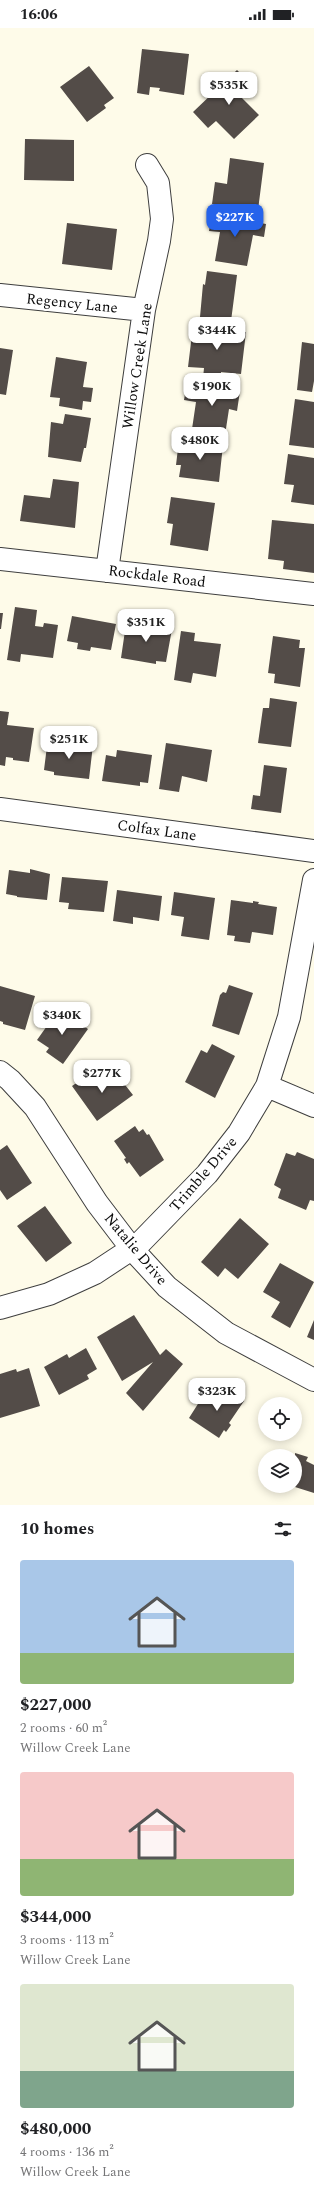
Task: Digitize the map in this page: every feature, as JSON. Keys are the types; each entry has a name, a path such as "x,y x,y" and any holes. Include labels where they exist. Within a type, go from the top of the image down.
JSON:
{"street":[{"name":"Willow Creek Lane","path":"107,570 144,310 159,241 162,219 158,183 147,165"},
{"name":"Regency Lane","path":"0,295 144,310"},
{"name":"Rockdale Road","path":"0,559 314,594"},
{"name":"Colfax Lane","path":"0,809 314,851"},
{"name":"Trimble Drive","path":"0,1308 49,1294 95,1274 139,1244 207,1174 239,1133 267,1086 289,1017 314,880"},
{"name":"Natalie Drive","path":"0,1072 10,1080 34,1107 97,1203 132,1249 167,1287 226,1334 314,1380"},
{"path":"267,1086 314,1106"}],"building":[{"path":"142,49 189,54 184,95 159,91 160,88 150,87 149,95 137,93"},
{"path":"89,66 114,98 104,105 106,108 87,122 60,87"},
{"path":"237,70 253,86 241,97 259,115 234,139 216,121 208,128 193,112"},
{"path":"25,139 74,140 74,181 24,180"},
{"path":"230,158 264,163 258,210 212,204 215,182 227,184"},
{"path":"212,214 266,224 264,237 253,235 247,266 215,261 220,232 209,231"},
{"path":"67,223 117,229 112,270 62,264"},
{"path":"207,271 237,275 231,321 200,317 203,284 205,285"},
{"path":"193,326 246,332 241,374 221,372 221,380 203,378 204,368 188,367"},
{"path":"302,342 314,344 314,381 312,392 297,390"},
{"path":"0,348 13,350 6,395 0,394"},
{"path":"56,357 87,362 83,387 93,388 91,402 83,401 82,410 59,406 60,398 50,397"},
{"path":"187,382 240,391 237,411 229,409 225,435 192,429 196,402 184,400"},
{"path":"295,399 314,402 314,448 289,445"},
{"path":"65,414 91,418 86,448 84,448 81,462 48,457 51,422 63,424"},
{"path":"179,440 223,445 219,482 179,477 181,465 176,465"},
{"path":"288,454 314,458 314,505 291,502 294,485 284,484"},
{"path":"53,479 79,482 75,528 20,521 24,495 50,498"},
{"path":"171,497 215,503 208,551 170,545 173,524 167,523"},
{"path":"272,520 314,524 314,573 283,569 284,561 268,559"},
{"path":"15,607 37,610 35,626 43,627 44,623 58,625 53,658 21,654 20,662 7,660"},
{"path":"0,613 3,613 1,629 0,629"},
{"path":"72,616 116,624 111,650 91,647 90,651 77,649 78,643 67,641"},
{"path":"136,623 172,629 166,662 156,661 156,664 121,658 126,624 136,626"},
{"path":"181,631 195,633 194,641 221,644 216,677 193,673 191,683 174,680"},
{"path":"273,636 300,640 299,648 305,648 300,687 274,683 275,674 268,673"},
{"path":"270,698 297,702 291,747 258,743 263,708 269,708"},
{"path":"0,711 9,712 7,725 34,728 29,762 13,760 13,758 6,757 5,766 0,765"},
{"path":"58,740 93,745 89,779 54,775 54,772 44,770 47,746 58,747"},
{"path":"166,743 212,750 207,782 182,776 179,792 159,789"},
{"path":"117,750 152,755 148,783 140,782 140,786 102,781 106,755 116,757"},
{"path":"264,765 287,768 281,813 251,809 253,795 260,796"},
{"path":"30,869 50,874 47,900 17,897 6,894 9,870 30,873"},
{"path":"62,877 108,881 104,912 68,909 69,903 59,902"},
{"path":"117,890 162,896 159,921 133,917 133,924 113,921"},
{"path":"174,892 215,898 209,940 181,936 184,917 171,915"},
{"path":"231,900 253,903 253,901 259,902 258,904 277,907 273,935 252,932 250,943 234,941 235,936 227,935"},
{"path":"229,985 253,993 239,1035 212,1026 220,995 223,992 226,993"},
{"path":"0,986 35,996 25,1030 3,1024 3,1022 0,1021"},
{"path":"59,1009 88,1029 63,1064 46,1052 49,1048 37,1040"},
{"path":"212,1044 235,1056 215,1098 185,1082 201,1050 207,1053"},
{"path":"115,1072 133,1095 97,1121 72,1086 91,1073 99,1083"},
{"path":"135,1126 139,1132 143,1129 147,1135 149,1134 164,1160 140,1177 129,1162 127,1164 124,1159 126,1158 114,1141"},
{"path":"7,1145 32,1183 7,1200 0,1190 0,1150"},
{"path":"297,1152 314,1159 314,1201 310,1200 306,1210 278,1198 281,1189 274,1185 286,1153 295,1156"},
{"path":"45,1206 72,1243 46,1262 17,1226"},
{"path":"240,1218 269,1244 238,1279 225,1268 218,1277 201,1262"},
{"path":"280,1263 314,1282 290,1328 271,1317 280,1302 263,1292"},
{"path":"134,1315 160,1355 166,1349 183,1364 143,1411 126,1393 153,1362 122,1381 97,1337"},
{"path":"314,1320 314,1340 307,1337"},
{"path":"86,1348 97,1369 87,1375 89,1379 59,1395 44,1367 67,1354 69,1358"},
{"path":"29,1368 40,1406 0,1418 0,1374 16,1369 17,1372"},
{"path":"218,1390 225,1395 228,1390 244,1401 229,1423 231,1425 226,1432 224,1430 219,1438 189,1418 203,1396 211,1401"},
{"path":"302,1455 308,1457 306,1461 314,1465 314,1493 302,1489"}]}
